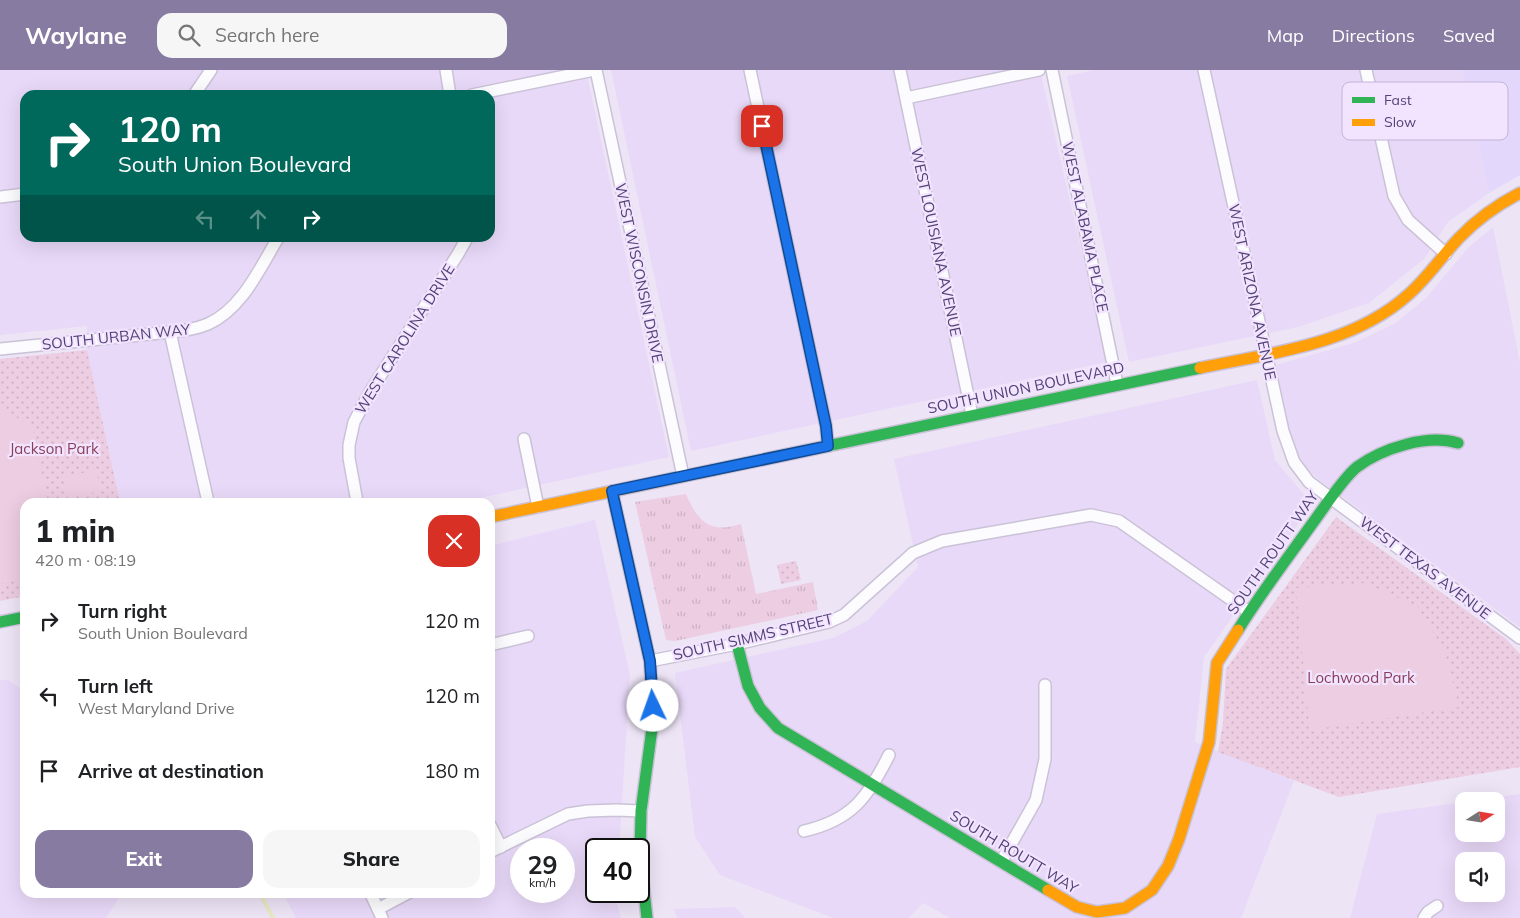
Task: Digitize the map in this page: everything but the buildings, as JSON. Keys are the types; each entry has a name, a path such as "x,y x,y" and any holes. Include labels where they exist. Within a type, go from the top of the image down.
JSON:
{"street":[{"path":"197,90 211,70"},
{"path":"446,70 449,90"},
{"path":"495,90 595,70"},
{"name":"WEST WISCONSIN DRIVE","path":"595,70 683,476"},
{"path":"750,70 826,426 828,446"},
{"name":"WEST LOUISIANA AVENUE","path":"900,70 972,415"},
{"path":"906,98 1039,70"},
{"name":"WEST ALABAMA PLACE","path":"1052,70 1117,384"},
{"name":"WEST ARIZONA AVENUE","path":"1204,70 1283,432 1294,462 1309,482 1331,498"},
{"path":"1382,140 1394,196 1408,220 1446,254"},
{"name":"SOUTH UNION BOULEVARD","path":"495,517 1265,354 1331,338 1373,320 1407,296 1478,220 1500,204 1520,193"},
{"path":"0,197 20,195"},
{"name":"SOUTH URBAN WAY","path":"0,349 170,332 207,325 235,306 275,242"},
{"name":"WEST CAROLINA DRIVE","path":"356,498 349,458 350,434 354,422 370,392 465,242"},
{"path":"170,332 207,498"},
{"path":"524,439 538,507"},
{"name":"SOUTH ROUTT WAY","path":"737,644 748,686 760,708 778,728 1077,907 1097,912 1125,908 1152,890 1168,866 1179,839 1209,742 1217,663 1249,612 1331,498 1356,468 1372,456 1400,446 1432,440 1448,440 1458,443"},
{"path":"612,491 650,661 653,721 641,811 640,855 647,918"},
{"name":"WEST TEXAS AVENUE","path":"1331,498 1520,638"},
{"name":"SOUTH SIMMS STREET","path":"650,661 737,644 829,622 844,615 913,553 942,541 1090,515 1119,521 1249,612"},
{"path":"0,622 20,618"},
{"path":"495,644 528,636"},
{"path":"1001,862 1036,800 1045,759 1045,685"},
{"path":"804,831 819,828 840,818 862,800 874,784 889,755"},
{"path":"495,849 568,814 588,811 641,811"},
{"path":"373,898 380,913 401,898"},
{"path":"1424,918 1428,912 1437,906"}],"shaded area":[{"path":"0,70 586,70 669,457 479,498 119,498 87,350 87,326 0,335"},
{"path":"611,70 1040,70 1107,362 691,451"},
{"path":"1094,70 1462,70 1465,82 1342,82 1342,140 1477,140 1489,193 1448,222 1424,259 1369,303 1298,327 1129,362 1067,76"},
{"path":"1462,70 1520,70 1520,175 1489,193 1477,140 1508,140 1508,82 1465,82"},
{"path":"1493,227 1520,363 1520,627 1307,469 1297,452 1291,436 1276,365 1354,343 1396,323 1426,298 1469,247"},
{"path":"1257,380 1275,460 1312,504 1204,657 1195,742 1294,781 1241,918 950,918 923,903 909,918 833,918 720,875 695,837 675,673 833,638 867,621 918,567 894,459"},
{"path":"595,520 630,675 620,838 585,838 585,903 617,903 621,918 296,918 286,898 495,898 495,545"},
{"path":"0,680 8,680 20,688 20,898 119,898 106,918 0,918"},
{"path":"1520,794 1520,918 1350,918 1377,814 1455,803 1455,842 1505,842 1505,796"},
{"path":"735,907 745,918 677,918 674,909"}],"green space":[{"name":"Jackson Park","path":"87,350 119,498 20,498 20,597 0,601 0,359"},
{"path":"0,408 32,426 47,498 20,498 20,580 0,584"},
{"path":"96,470 101,491 68,498 64,477"},
{"path":"686,494 695,512 706,523 721,527 741,524 756,594 813,582 818,610 675,641 666,640 635,502"},
{"name":"Lochwood Park","path":"1336,517 1506,639 1520,654 1520,767 1339,797 1218,752 1223,723 1226,669"},
{"path":"796,561 801,580 781,584 777,565"},
{"path":"1365,583 1418,607 1445,652 1459,707 1317,729 1309,723 1296,588"}],"waterway":[{"path":"262,898 273,918"}],"traffic: fast":[{"path":"713,470 1200,368"},
{"path":"1238,630 1265,589 1334,494 1357,467 1379,454 1406,444 1433,440 1458,443"},
{"path":"612,491 650,661 653,721 641,811 640,855 647,918"},
{"path":"0,622 20,618"},
{"path":"737,644 748,686 760,708 778,728 1048,890"}],"traffic: slow":[{"path":"1200,368 1310,344 1337,336 1363,325 1387,311 1409,294 1473,225 1495,208 1520,193"},
{"path":"495,516 713,470"},
{"path":"1048,890 1077,907 1097,912 1125,908 1152,890 1168,866 1179,839 1209,742 1217,663 1238,630"}],"route":[{"path":"653,706 650,661 612,491 828,446 826,426 762,126"}]}
